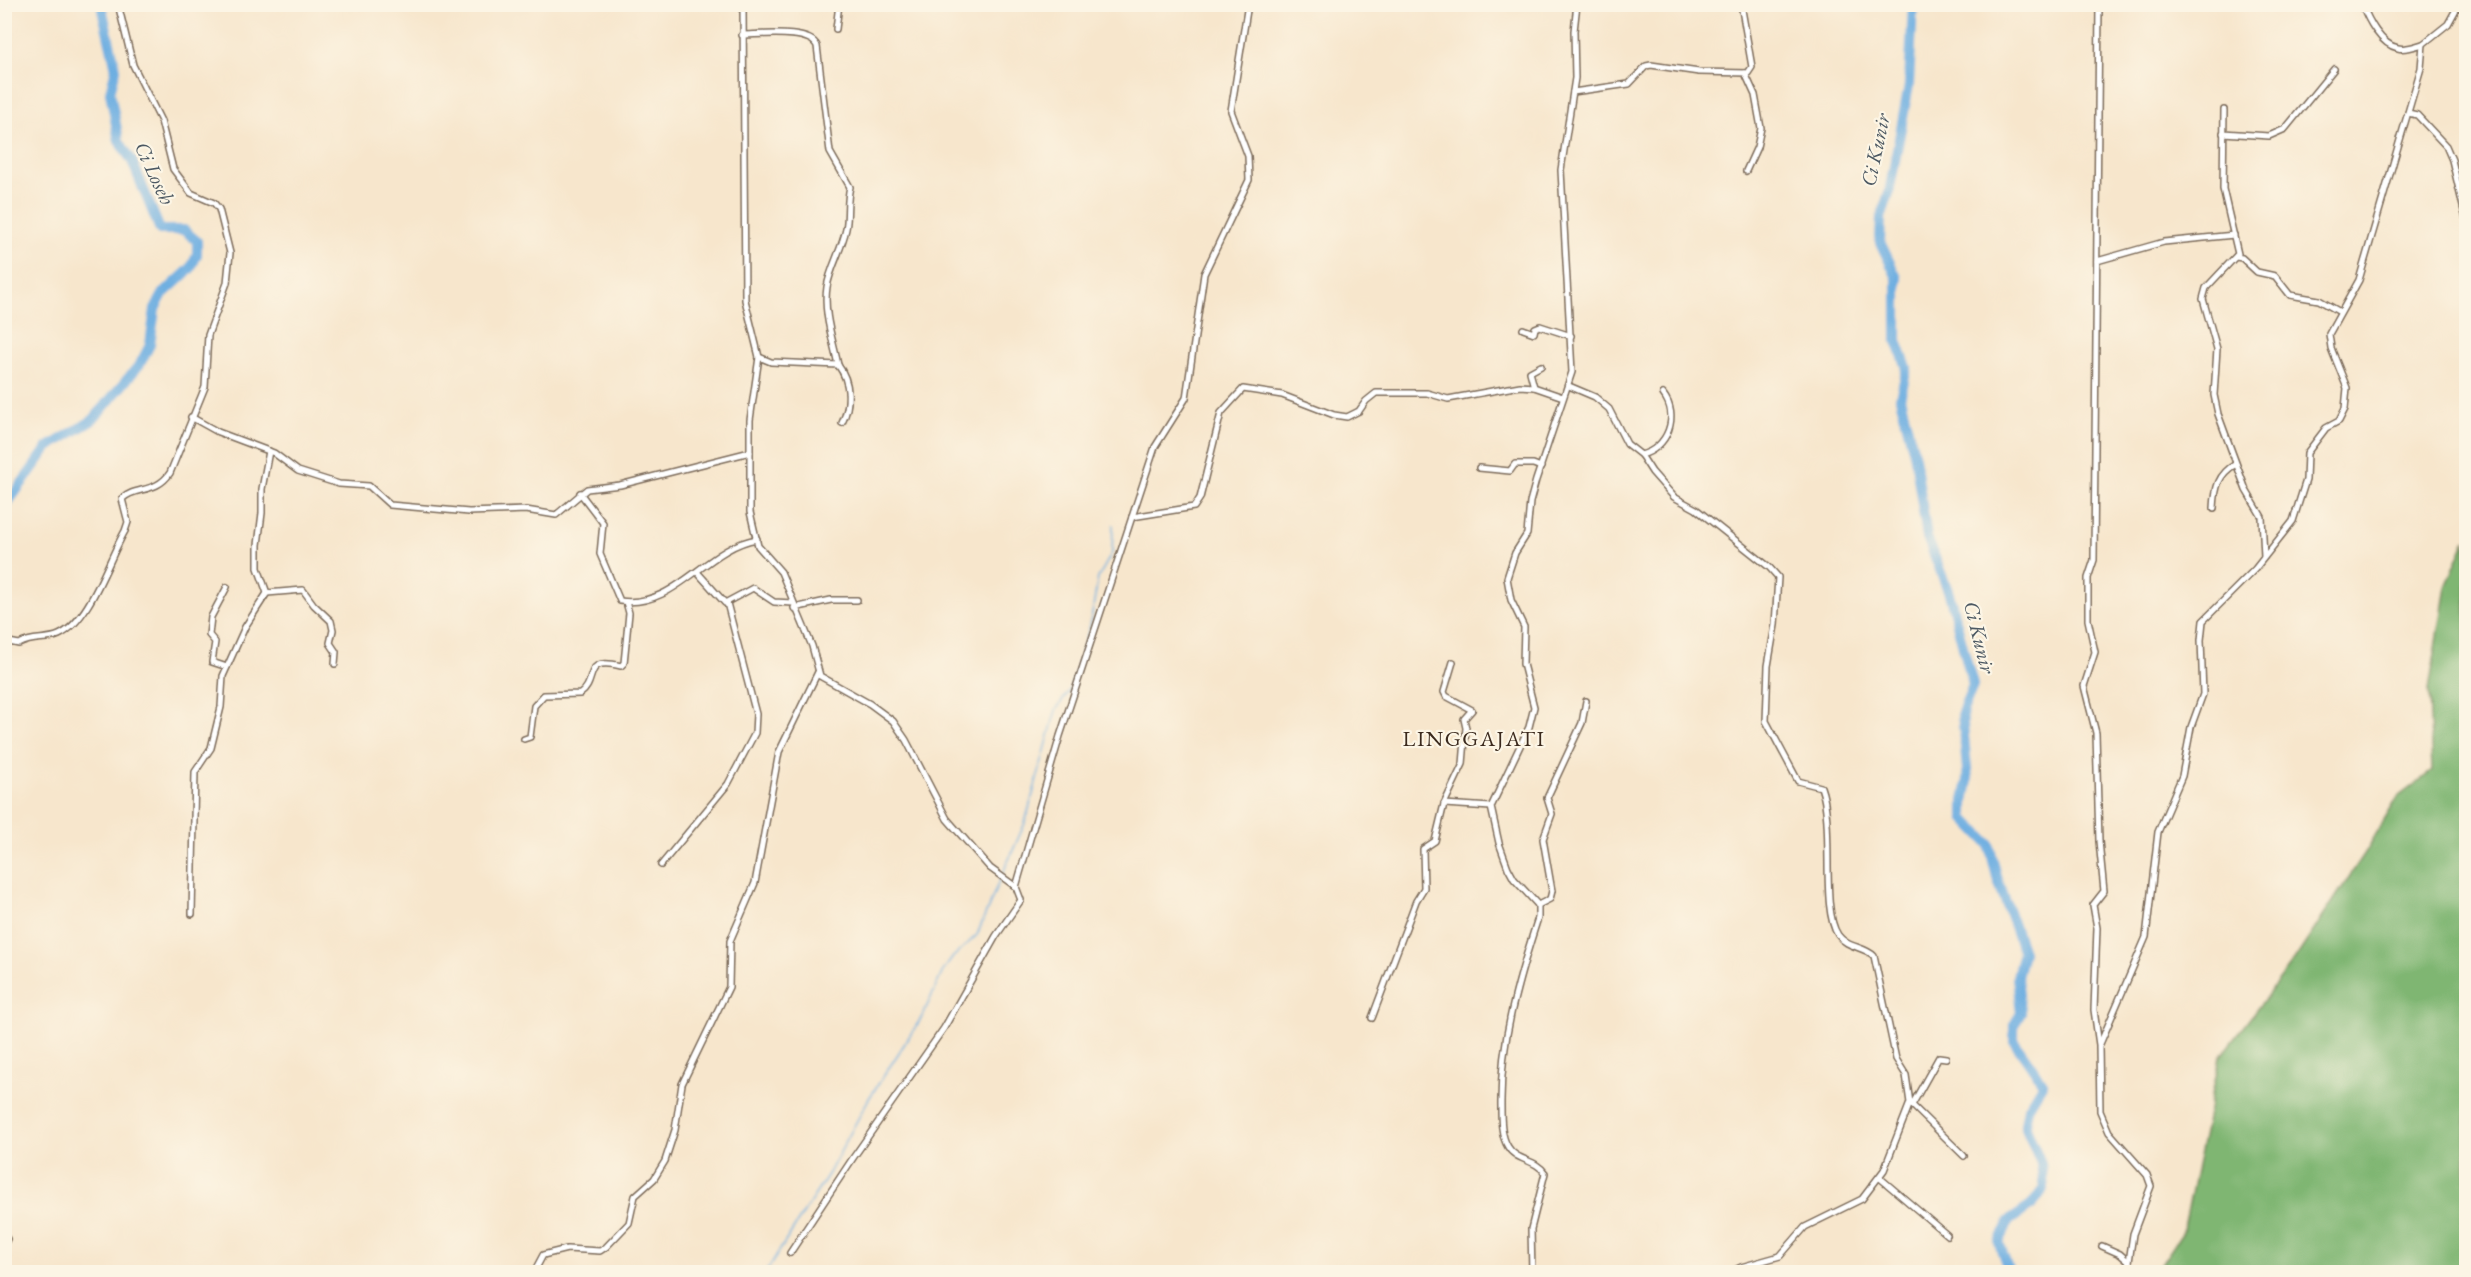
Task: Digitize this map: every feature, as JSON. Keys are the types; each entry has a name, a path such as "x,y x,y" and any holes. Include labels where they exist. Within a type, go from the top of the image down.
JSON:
{"street":[{"path":"4,641 12,645 30,638 57,636 73,624 95,592 125,531 128,522 122,499 165,480 206,383 208,335 227,283 230,263 228,240 219,209 214,203 190,193 173,169 161,121 133,65 118,4"},
{"path":"743,4 745,300 759,357 750,420 749,502 760,550 781,572 812,646 818,672 829,684 870,704 893,721 914,754 947,819 997,873 1016,887 1020,894 1020,905 996,936 944,1028 790,1253"},
{"path":"836,29 839,4"},
{"path":"1016,887 1059,736 1158,442 1186,398 1204,274 1249,180 1248,156 1231,111 1248,4"},
{"path":"1532,1272 1531,1229 1545,1173 1537,1165 1515,1155 1508,1148 1504,1137 1501,1096 1508,1019 1538,918 1538,905 1514,879 1508,868 1499,843 1491,807 1533,716 1532,696 1523,664 1524,627 1511,600 1507,578 1515,553 1527,534 1530,502 1563,397 1569,386 1572,368 1561,170 1573,92 1577,4"},
{"path":"1573,92 1629,84 1646,66 1651,65 1699,72 1750,72 1752,67 1742,4"},
{"path":"2100,4 2094,560 2088,578 2088,624 2095,652 2084,686 2096,733 2099,841 2104,891 2093,905 2097,928 2094,1010 2099,1046 2100,1111 2103,1123 2150,1181 2150,1190 2133,1234 2127,1272"},
{"path":"2362,4 2376,31 2391,46 2402,49 2422,44 2448,24 2459,4"},
{"path":"742,35 806,36 815,41 817,46 830,152 850,188 847,199 849,217 842,251 827,287 826,310 838,365 844,375 850,400 848,414 842,423"},
{"path":"2099,1046 2146,937 2158,832 2180,783 2193,721 2203,694 2203,621 2264,558 2299,509 2306,480 2307,453 2326,428 2339,421 2345,409 2347,388 2331,348 2329,334 2359,280 2392,174 2421,68 2422,44"},
{"path":"2223,133 2269,136 2285,129 2334,69"},
{"path":"1745,73 1755,95 1761,128 1757,147 1746,171"},
{"path":"2224,110 2223,189 2234,235 2236,257 2210,284 2203,299 2217,349 2214,395 2218,414 2250,497 2262,517 2264,558"},
{"path":"2408,113 2417,115 2446,146 2452,160 2466,219"},
{"path":"2097,261 2163,242 2234,235"},
{"path":"2236,257 2242,258 2257,272 2275,276 2290,295 2319,300 2340,312"},
{"path":"1523,329 1534,333 1535,328 1540,326 1571,336"},
{"path":"759,357 771,362 838,365"},
{"path":"1534,387 1530,372 1541,366"},
{"path":"1132,517 1194,507 1200,498 1221,413 1243,389 1282,395 1334,415 1347,417 1359,411 1376,393 1427,393 1448,399 1520,386 1534,387 1563,397"},
{"path":"1569,386 1588,393 1603,403 1614,416 1627,444 1641,455 1652,472 1674,497 1696,509 1769,567 1778,577 1775,625 1768,666 1766,721 1798,782 1818,785 1822,792 1829,831 1833,925 1843,941 1874,956 1896,1059 1906,1075 1911,1104 1964,1156"},
{"path":"1641,455 1655,450 1666,436 1672,412 1663,394"},
{"path":"191,417 218,432 268,451 298,471 339,484 369,486 382,500 400,507 469,512 526,510 556,515 587,489 620,485 750,452"},
{"path":"267,594 258,568 258,545 262,489 268,451"},
{"path":"1479,468 1510,471 1515,464 1526,463 1541,467"},
{"path":"2214,508 2220,478 2224,471 2236,464"},
{"path":"580,493 603,523 600,554 620,601 646,600 685,582 734,544 757,539"},
{"path":"2264,534 2274,545"},
{"path":"698,573 723,603 755,588 774,602 793,605 831,600 857,600"},
{"path":"227,587 211,617 209,635 215,642 212,662 227,667"},
{"path":"192,914 195,772 211,748 221,707 222,680 227,667 244,627 267,594 299,589 305,592 314,605 331,621 333,630 330,643 336,652 335,664"},
{"path":"524,739 530,737 534,706 544,695 580,694 584,692 593,667 598,664 621,666 624,663 629,613 626,602"},
{"path":"661,865 728,784 755,733 756,714 727,603"},
{"path":"1372,1018 1416,901 1423,892 1425,875 1423,849 1435,841 1444,804 1461,772 1466,728 1464,719 1472,710 1446,696 1444,692 1453,662"},
{"path":"534,1272 543,1255 567,1249 600,1251 606,1247 629,1224 638,1192 660,1172 672,1142 682,1084 729,987 730,941 755,884 779,752 818,672"},
{"path":"1538,905 1550,899 1552,891 1543,839 1552,814 1547,798 1582,723 1586,701"},
{"path":"1444,804 1491,807"},
{"path":"1731,1272 1780,1256 1805,1227 1861,1200 1880,1178 1911,1104 1933,1064 1939,1057 1946,1058"},
{"path":"1880,1178 1947,1235"},
{"path":"4,1235 7,1239 4,1245"},
{"path":"2102,1246 2120,1254 2129,1262"}],"green space":[{"path":"2466,539 2466,1272 2156,1272 2183,1232 2220,1057 2293,962 2365,853 2398,797 2432,771 2429,690 2446,587"}],"waterway":[{"name":"Ci Loseh","path":"4,508 48,447 93,420 140,364 150,345 155,309 163,294 191,268 197,255 197,241 184,230 160,230 132,161 119,141 110,92 116,69 101,4"},
{"name":"Ci Kunir","path":"1913,4 1909,85 1889,193 1881,218 1880,242 1897,278 1897,341 1907,368 1900,398 1915,457 1927,537 1949,593 1973,685 1962,713 1968,781 1964,801 1964,818 1989,844 1997,877 2023,952 2017,977 2021,1013 2014,1025 2014,1041 2043,1083 2028,1108 2025,1125 2041,1163 2044,1188 2032,1205 2009,1221 1999,1243 2009,1272"},
{"path":"1002,875 1025,823 1056,710 1069,691 1090,626 1098,578 1112,553 1113,525"},
{"path":"766,1272 829,1173 868,1100 922,1017 943,971 953,957 977,935 1000,879"}],"district":[{"name":"LINGGAJATI","path":"1474,738"}]}
